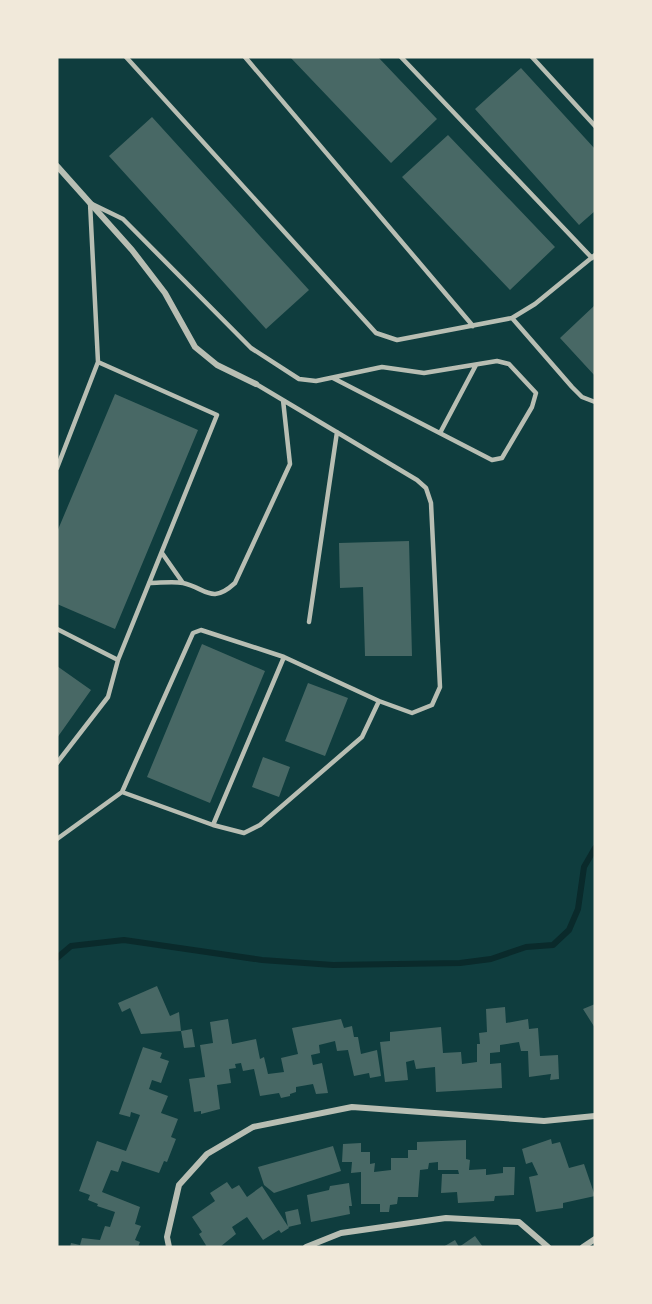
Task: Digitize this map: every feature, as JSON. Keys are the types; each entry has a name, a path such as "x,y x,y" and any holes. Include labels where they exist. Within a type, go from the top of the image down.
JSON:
{"street":[{"path":"57,166 165,293 195,347 217,365 256,384"},
{"path":"169,1247 167,1237 179,1185 207,1154 253,1127 352,1107 544,1121 595,1116"},
{"path":"306,1247 341,1233 446,1218 519,1222 548,1247"},
{"path":"583,1247 595,1239"}],"lane":[{"path":"126,57 376,333 397,340 512,318 535,304 593,257 401,57"},
{"path":"245,57 473,326"},
{"path":"532,57 595,126"},
{"path":"57,468 98,362 90,203 123,219 251,348 299,378 316,381 382,367 424,373 497,361 508,364 536,393 532,407 502,458 492,460 333,378"},
{"path":"512,318 572,387 582,397 595,402"},
{"path":"57,763 108,697 118,660 217,416 98,362"},
{"path":"440,433 476,365"},
{"path":"57,840 122,792 193,633 201,630 284,657 379,701 412,713 432,705 440,687 431,503 426,488 417,480 256,384"},
{"path":"149,583 183,583 206,594 215,594 227,590 235,583 290,464 283,400"},
{"path":"309,622 338,432"},
{"path":"162,553 183,583"},
{"path":"57,629 118,660"},
{"path":"213,825 284,657"},
{"path":"122,792 213,825 244,833 260,825 362,737 379,701"}],"building":[{"path":"290,57 378,57 437,119 391,163"},
{"path":"521,68 595,149 595,211 579,225 475,109"},
{"path":"152,117 309,290 266,329 109,156"},
{"path":"448,135 555,247 510,290 402,177"},
{"path":"595,305 595,376 560,338"},
{"path":"115,394 198,430 115,629 57,604 57,532"},
{"path":"409,541 412,656 365,656 363,587 340,588 339,543"},
{"path":"202,644 265,671 210,803 147,777"},
{"path":"57,666 91,690 57,738"},
{"path":"308,683 348,698 325,756 285,741"},
{"path":"263,757 290,767 279,797 252,787"},
{"path":"157,986 170,1016 179,1012 181,1031 141,1034 130,1008 122,1012 118,1003"},
{"path":"595,1004 595,1028 583,1009"},
{"path":"505,1007 506,1023 528,1019 529,1029 538,1028 540,1056 558,1055 559,1079 550,1080 551,1074 529,1077 528,1051 521,1051 519,1042 500,1045 500,1052 490,1053 490,1064 501,1063 502,1088 436,1092 435,1067 416,1069 414,1060 406,1062 408,1080 385,1082 380,1042 390,1041 390,1032 441,1027 443,1053 461,1052 462,1064 477,1062 479,1033 487,1032 486,1009"},
{"path":"228,1019 232,1044 256,1039 260,1059 264,1057 268,1074 284,1072 281,1058 298,1054 292,1028 341,1019 344,1028 352,1026 354,1037 358,1037 361,1054 377,1050 381,1076 370,1078 369,1073 354,1076 348,1050 337,1051 335,1041 319,1045 320,1053 311,1055 313,1065 322,1063 328,1093 316,1094 313,1084 296,1087 296,1092 290,1096 281,1098 279,1093 260,1096 254,1069 243,1071 241,1063 235,1064 236,1068 229,1069 231,1083 217,1085 220,1109 201,1114 201,1111 194,1112 189,1079 205,1077 200,1045 213,1043 210,1022"},
{"path":"192,1029 195,1047 184,1048 181,1031"},
{"path":"143,1047 162,1053 160,1058 169,1061 161,1083 152,1080 149,1089 168,1096 161,1113 178,1119 171,1137 176,1139 167,1162 164,1161 159,1173 122,1161 118,1172 111,1170 102,1192 140,1207 135,1224 141,1226 135,1240 140,1242 138,1247 70,1247 71,1243 80,1245 82,1238 100,1240 105,1226 110,1227 115,1212 97,1206 98,1204 88,1200 90,1195 79,1191 97,1141 126,1151 140,1115 131,1112 130,1117 119,1114"},
{"path":"551,1139 552,1144 560,1142 569,1168 584,1164 595,1196 563,1203 563,1208 536,1212 529,1177 538,1175 532,1162 526,1164 522,1149"},
{"path":"466,1140 466,1159 470,1160 469,1170 486,1169 486,1175 503,1173 503,1167 515,1167 514,1195 495,1196 494,1201 458,1203 457,1192 441,1193 442,1174 459,1174 458,1170 438,1170 438,1162 429,1163 428,1169 420,1170 418,1197 398,1197 397,1204 390,1205 389,1212 380,1212 380,1204 361,1204 361,1172 351,1173 352,1162 342,1162 343,1144 361,1143 361,1152 370,1152 370,1164 375,1163 374,1172 391,1170 391,1158 408,1158 408,1150 417,1150 417,1142"},
{"path":"333,1146 341,1171 274,1193 264,1185 258,1167"},
{"path":"227,1182 232,1189 239,1185 247,1197 262,1186 289,1228 281,1233 279,1230 263,1240 247,1217 232,1227 236,1234 220,1247 207,1247 199,1234 202,1232 192,1217 215,1201 210,1193"},
{"path":"349,1183 352,1206 349,1206 350,1214 311,1222 307,1195 329,1190 330,1186"},
{"path":"298,1209 301,1224 288,1227 285,1212"},
{"path":"475,1236 483,1247 459,1247"},
{"path":"455,1240 459,1247 443,1247"}],"waterway":[{"path":"57,958 71,946 124,940 262,960 333,965 460,963 491,959 526,947 553,945 569,930 578,909 584,867 595,848"}]}
